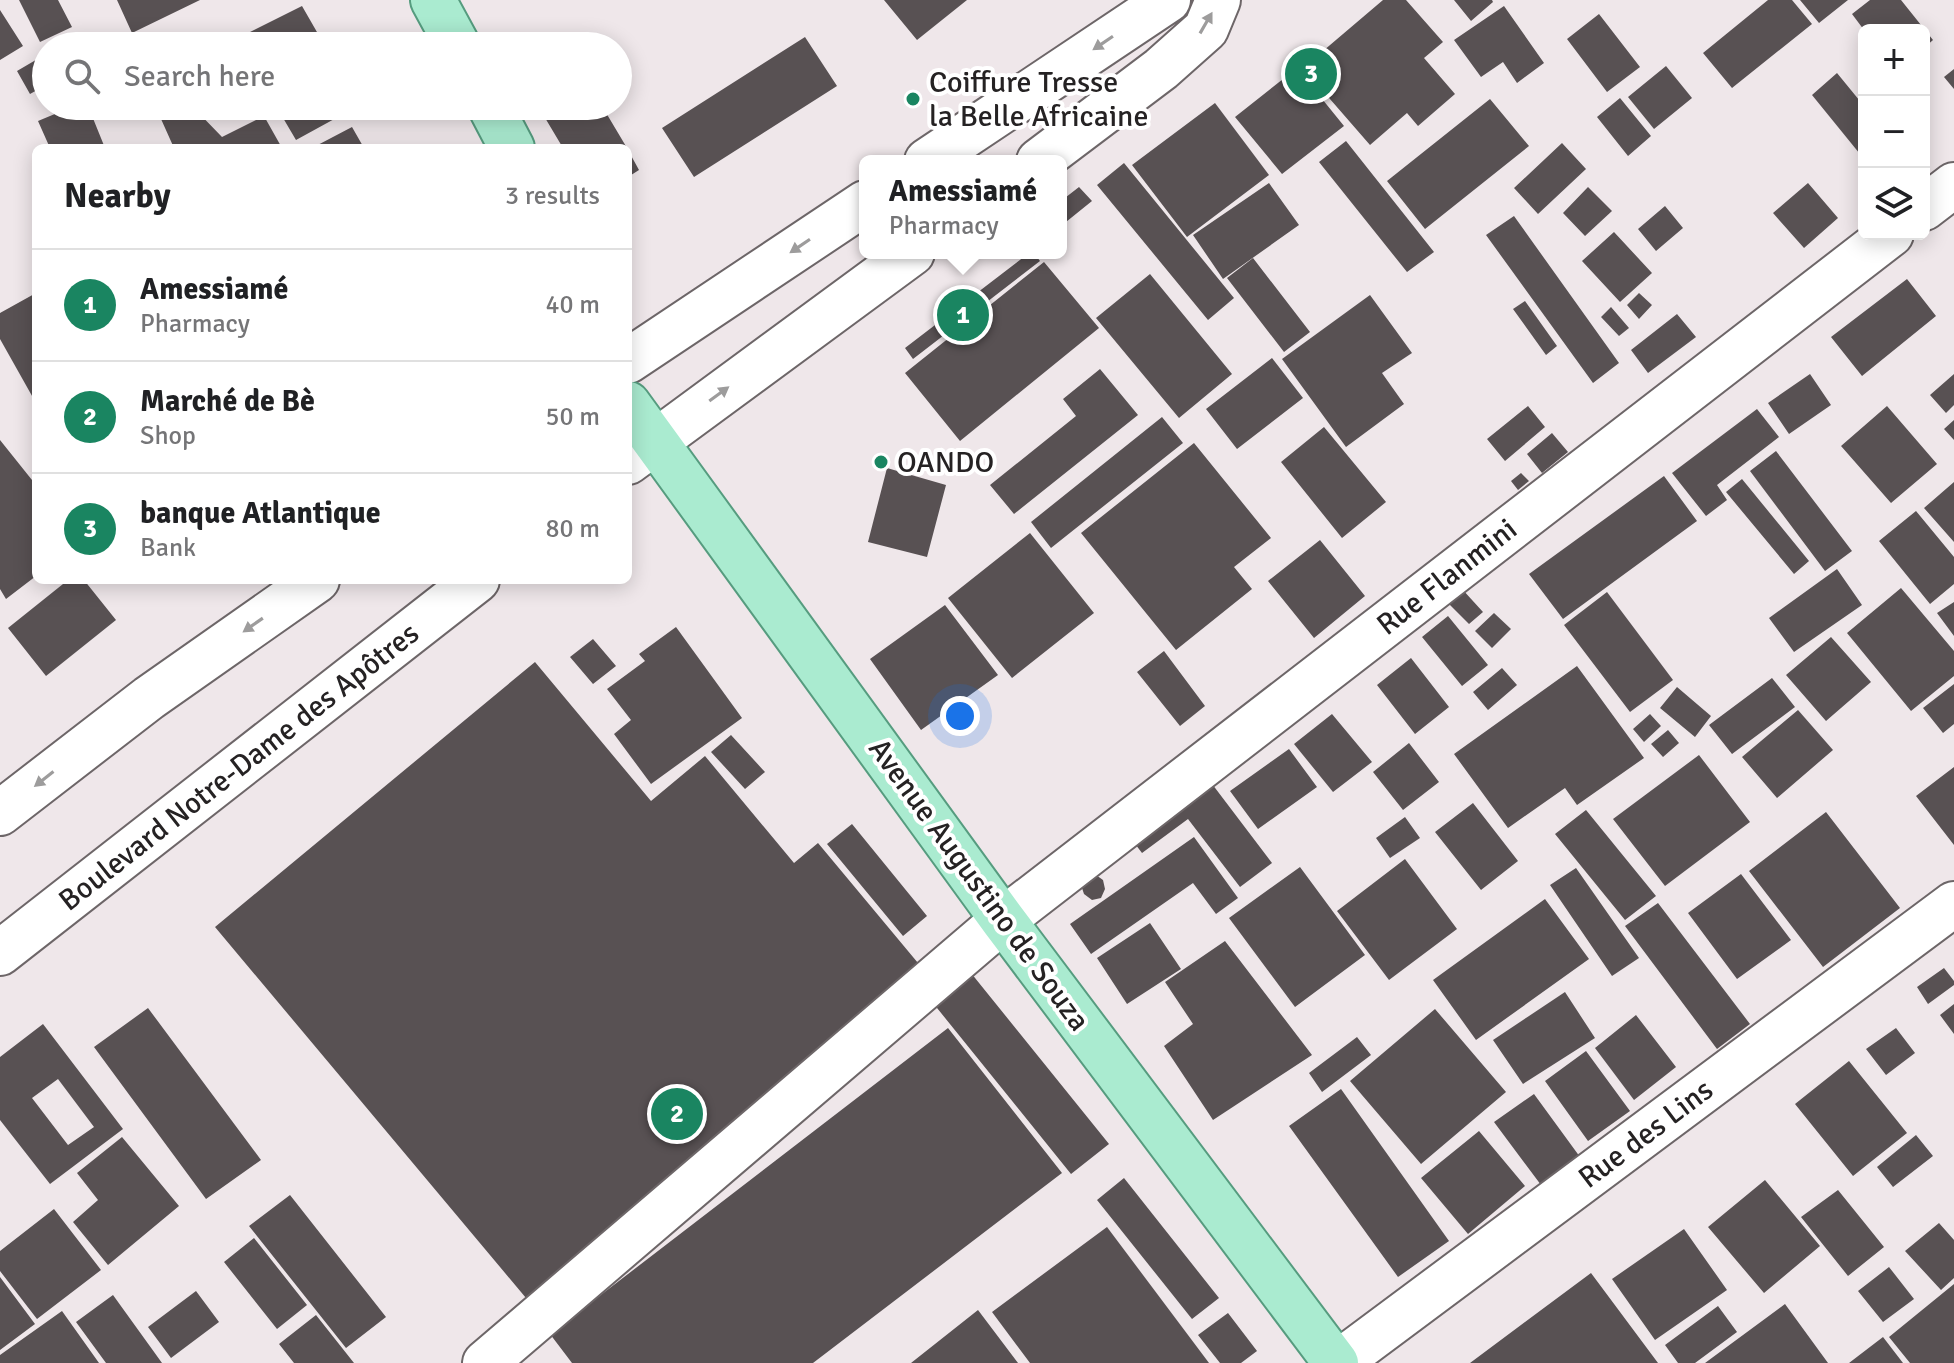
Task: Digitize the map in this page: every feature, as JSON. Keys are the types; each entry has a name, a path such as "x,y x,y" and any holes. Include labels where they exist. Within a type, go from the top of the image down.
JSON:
{"main road":[{"path":"433,0 450,32"},
{"path":"497,120 510,144"},
{"name":"Avenue Augustino de Souza","path":"632,418 642,452 1003,920 1337,1363"}],"street":[{"path":"936,155 1168,0"},
{"path":"1047,155 1161,69 1206,29 1218,0"},
{"path":"1930,203 1954,185"},
{"path":"632,358 859,207"},
{"name":"Rue Flanmini","path":"485,1363 1003,920 1883,240"},
{"path":"642,452 904,259"},
{"path":"0,813 149,698 311,584"},
{"name":"Boulevard Notre-Dame des Apôtres","path":"0,953 472,584"},
{"name":"Rue des Lins","path":"1337,1363 1954,904"}],"building":[{"path":"19,0 58,0 72,27 61,32 35,32"},
{"path":"117,0 200,0 134,32"},
{"path":"884,0 967,0 917,40"},
{"path":"1383,0 1406,0 1443,42 1424,58 1455,94 1418,126 1407,113 1370,145 1303,68"},
{"path":"1454,0 1492,0 1493,2 1471,21"},
{"path":"1768,0 1792,0 1812,24 1732,88 1703,53"},
{"path":"1800,0 1848,0 1819,23"},
{"path":"1870,0 1901,0 1920,24 1860,24 1852,14"},
{"path":"302,6 317,32 250,32"},
{"path":"1504,6 1544,63 1517,83 1503,62 1481,77 1454,40"},
{"path":"0,10 23,46 0,60"},
{"path":"1599,14 1640,67 1607,92 1567,39"},
{"path":"805,37 837,86 694,177 662,128"},
{"path":"32,62 32,93 30,94 17,71"},
{"path":"1666,66 1692,98 1654,129 1628,97"},
{"path":"1297,68 1344,126 1282,174 1235,117"},
{"path":"1954,69 1954,89 1944,77"},
{"path":"1837,73 1858,99 1858,152 1812,95"},
{"path":"1620,98 1651,136 1628,156 1597,117"},
{"path":"1490,99 1529,146 1425,229 1387,181"},
{"path":"1215,103 1269,175 1187,237 1132,165"},
{"path":"94,120 103,144 48,144 38,121"},
{"path":"161,120 206,120 222,137 256,120 266,120 280,144 172,144"},
{"path":"284,120 332,120 296,140"},
{"path":"546,120 610,120 625,144 561,144"},
{"path":"352,127 362,144 320,144"},
{"path":"1346,141 1434,252 1407,272 1319,162"},
{"path":"1562,143 1586,169 1538,214 1514,188"},
{"path":"632,157 639,170 632,174"},
{"path":"1124,163 1234,298 1208,320 1097,185"},
{"path":"1269,183 1299,225 1223,279 1193,235"},
{"path":"1808,183 1838,218 1804,248 1773,213"},
{"path":"1079,187 1092,201 1067,221 1067,196"},
{"path":"1588,187 1612,211 1585,236 1563,213"},
{"path":"1665,206 1683,228 1656,251 1638,229"},
{"path":"1514,216 1619,363 1593,383 1486,235"},
{"path":"1614,232 1652,273 1620,302 1582,261"},
{"path":"1253,258 1310,332 1284,352 1227,278"},
{"path":"1021,259 1040,261 913,359 905,348"},
{"path":"1044,262 1099,328 960,441 905,373"},
{"path":"1150,274 1232,374 1179,418 1096,318"},
{"path":"1907,279 1936,316 1862,376 1831,337"},
{"path":"1639,293 1652,305 1639,319 1627,305"},
{"path":"32,295 32,396 0,339 0,313"},
{"path":"1370,295 1412,353 1382,373 1404,404 1346,447 1282,359"},
{"path":"1525,301 1557,346 1546,355 1513,309"},
{"path":"1611,307 1629,328 1619,336 1601,317"},
{"path":"1677,314 1696,337 1648,373 1631,350"},
{"path":"1272,358 1303,398 1237,449 1206,409"},
{"path":"1100,369 1138,415 1014,514 990,485 1076,416 1063,399"},
{"path":"1810,374 1831,405 1789,434 1768,403"},
{"path":"1954,374 1954,405 1946,413 1930,395"},
{"path":"1528,406 1545,427 1505,461 1487,439"},
{"path":"1887,406 1937,464 1891,503 1841,446"},
{"path":"1757,409 1779,437 1717,485 1727,500 1706,516 1672,473"},
{"path":"1162,417 1183,443 1051,548 1031,522"},
{"path":"1954,420 1954,440 1944,429"},
{"path":"1324,427 1386,502 1342,538 1281,462"},
{"path":"1552,433 1568,452 1542,473 1527,454"},
{"path":"0,440 32,480 32,579 6,599 0,589"},
{"path":"1194,443 1271,538 1234,567 1252,589 1176,650 1081,533"},
{"path":"1776,451 1852,551 1825,571 1750,471"},
{"path":"887,468 946,485 927,557 868,542"},
{"path":"1521,473 1529,481 1518,490 1511,481"},
{"path":"1664,476 1697,521 1563,619 1529,574"},
{"path":"1742,479 1809,561 1794,574 1726,492"},
{"path":"1954,482 1954,542 1924,508"},
{"path":"1916,511 1954,557 1954,584 1930,604 1879,541"},
{"path":"1030,533 1094,613 1012,678 948,598"},
{"path":"1320,540 1365,596 1314,638 1268,581"},
{"path":"1837,569 1862,605 1794,652 1769,618"},
{"path":"63,584 87,584 116,620 46,676 8,628"},
{"path":"1901,588 1954,651 1954,676 1911,711 1847,633"},
{"path":"1462,589 1483,612 1469,624 1448,603"},
{"path":"1607,592 1673,680 1630,712 1564,625"},
{"path":"1954,602 1954,636 1937,613"},
{"path":"945,605 998,675 921,730 870,659"},
{"path":"1494,613 1511,629 1492,648 1475,631"},
{"path":"1448,616 1488,665 1462,686 1422,637"},
{"path":"676,627 742,718 651,784 614,734 631,720 607,689 645,661 639,654"},
{"path":"1831,637 1871,682 1826,721 1786,675"},
{"path":"593,639 616,666 593,684 570,657"},
{"path":"1164,651 1205,706 1180,726 1137,672"},
{"path":"1411,658 1449,707 1415,734 1377,685"},
{"path":"535,662 651,801 705,756 794,863 818,843 923,969 526,1298 215,927"},
{"path":"1577,666 1644,758 1577,805 1565,788 1508,828 1454,754"},
{"path":"1502,668 1517,685 1488,710 1473,692"},
{"path":"1772,678 1795,707 1732,754 1709,725"},
{"path":"1954,684 1954,724 1943,733 1923,708"},
{"path":"1677,687 1711,716 1695,737 1660,708"},
{"path":"1798,710 1833,750 1777,798 1742,757"},
{"path":"1332,714 1372,762 1333,792 1294,744"},
{"path":"1650,714 1661,726 1644,742 1633,729"},
{"path":"1668,730 1679,743 1663,757 1651,744"},
{"path":"731,735 765,772 745,789 711,752"},
{"path":"1409,743 1439,782 1403,810 1373,772"},
{"path":"1289,749 1317,787 1258,829 1230,791"},
{"path":"1699,755 1750,822 1665,886 1613,819"},
{"path":"1954,767 1954,845 1916,796"},
{"path":"1203,772 1272,863 1240,887 1188,819 1142,853 1126,832"},
{"path":"1473,803 1518,861 1481,890 1435,832"},
{"path":"1586,810 1656,896 1625,920 1555,834"},
{"path":"1826,812 1900,908 1823,967 1749,871"},
{"path":"1405,817 1420,838 1390,858 1376,838"},
{"path":"852,824 927,916 903,936 827,844"},
{"path":"1194,837 1238,898 1216,914 1193,883 1091,954 1070,924"},
{"path":"1405,859 1457,929 1389,980 1337,911"},
{"path":"1300,867 1365,955 1295,1007 1229,918"},
{"path":"1576,868 1639,958 1612,976 1550,885"},
{"path":"1741,874 1791,940 1737,979 1688,913"},
{"path":"1096,875 1103,880 1105,889 1101,898 1092,900 1084,894 1081,885"},
{"path":"1545,899 1589,959 1476,1040 1433,980"},
{"path":"1658,903 1750,1024 1717,1049 1625,926"},
{"path":"1150,923 1181,969 1127,1004 1097,958"},
{"path":"1225,941 1312,1055 1213,1120 1164,1046 1193,1024 1165,982"},
{"path":"1944,968 1954,985 1928,1004 1917,987"},
{"path":"971,973 1109,1144 1071,1174 933,1003"},
{"path":"1565,992 1595,1038 1523,1084 1493,1040"},
{"path":"1954,1004 1954,1034 1940,1015"},
{"path":"148,1008 261,1160 206,1199 94,1047"},
{"path":"1435,1009 1506,1092 1421,1164 1350,1081"},
{"path":"1636,1015 1676,1067 1634,1100 1595,1048"},
{"path":"43,1024 123,1129 50,1184 0,1120 0,1057","holes":["58,1079 94,1127 68,1145 32,1098"]},
{"path":"948,1028 1062,1173 813,1363 572,1363 550,1334"},
{"path":"1896,1028 1915,1053 1886,1075 1866,1049"},
{"path":"1357,1037 1371,1055 1322,1092 1309,1073"},
{"path":"1586,1051 1630,1111 1588,1141 1545,1081"},
{"path":"1849,1061 1907,1133 1853,1176 1795,1104"},
{"path":"1341,1089 1449,1241 1398,1277 1289,1126"},
{"path":"1534,1094 1580,1157 1541,1185 1494,1122"},
{"path":"1479,1131 1525,1186 1468,1234 1421,1178"},
{"path":"1916,1135 1933,1156 1893,1187 1877,1167"},
{"path":"122,1137 179,1206 108,1265 73,1222 98,1200 77,1173"},
{"path":"1124,1178 1219,1298 1192,1319 1097,1200"},
{"path":"1765,1180 1820,1246 1764,1293 1708,1227"},
{"path":"1838,1190 1884,1247 1848,1276 1801,1217"},
{"path":"290,1195 386,1317 346,1348 249,1226"},
{"path":"54,1209 101,1270 37,1319 0,1271 0,1251"},
{"path":"1939,1223 1954,1240 1954,1278 1941,1290 1905,1251"},
{"path":"1107,1227 1209,1363 1030,1363 992,1312"},
{"path":"1684,1229 1727,1290 1655,1340 1612,1279"},
{"path":"254,1238 307,1305 277,1329 224,1262"},
{"path":"1889,1267 1914,1299 1883,1322 1858,1291"},
{"path":"1591,1273 1658,1363 1470,1363"},
{"path":"0,1277 35,1324 0,1350"},
{"path":"1954,1284 1954,1363 1910,1363 1889,1337"},
{"path":"196,1291 219,1322 171,1358 148,1327"},
{"path":"113,1295 162,1363 106,1363 76,1322"},
{"path":"1785,1304 1828,1363 1705,1363"},
{"path":"1718,1306 1737,1332 1695,1363 1678,1363 1665,1345"},
{"path":"978,1310 1018,1363 911,1363"},
{"path":"62,1311 99,1363 0,1363 0,1355"},
{"path":"1228,1313 1257,1351 1241,1363 1220,1363 1198,1335"},
{"path":"316,1315 354,1363 294,1363 279,1344"},
{"path":"1883,1337 1903,1363 1849,1363"}],"place":[{"name":"banque Atlantique","path":"1311,74"},
{"name":"Coiffure Tresse la Belle Africaine","path":"913,99"},
{"name":"Amessiamé","path":"963,315"},
{"name":"OANDO","path":"881,462"},
{"name":"Marché de Bè","path":"677,1114"}]}
